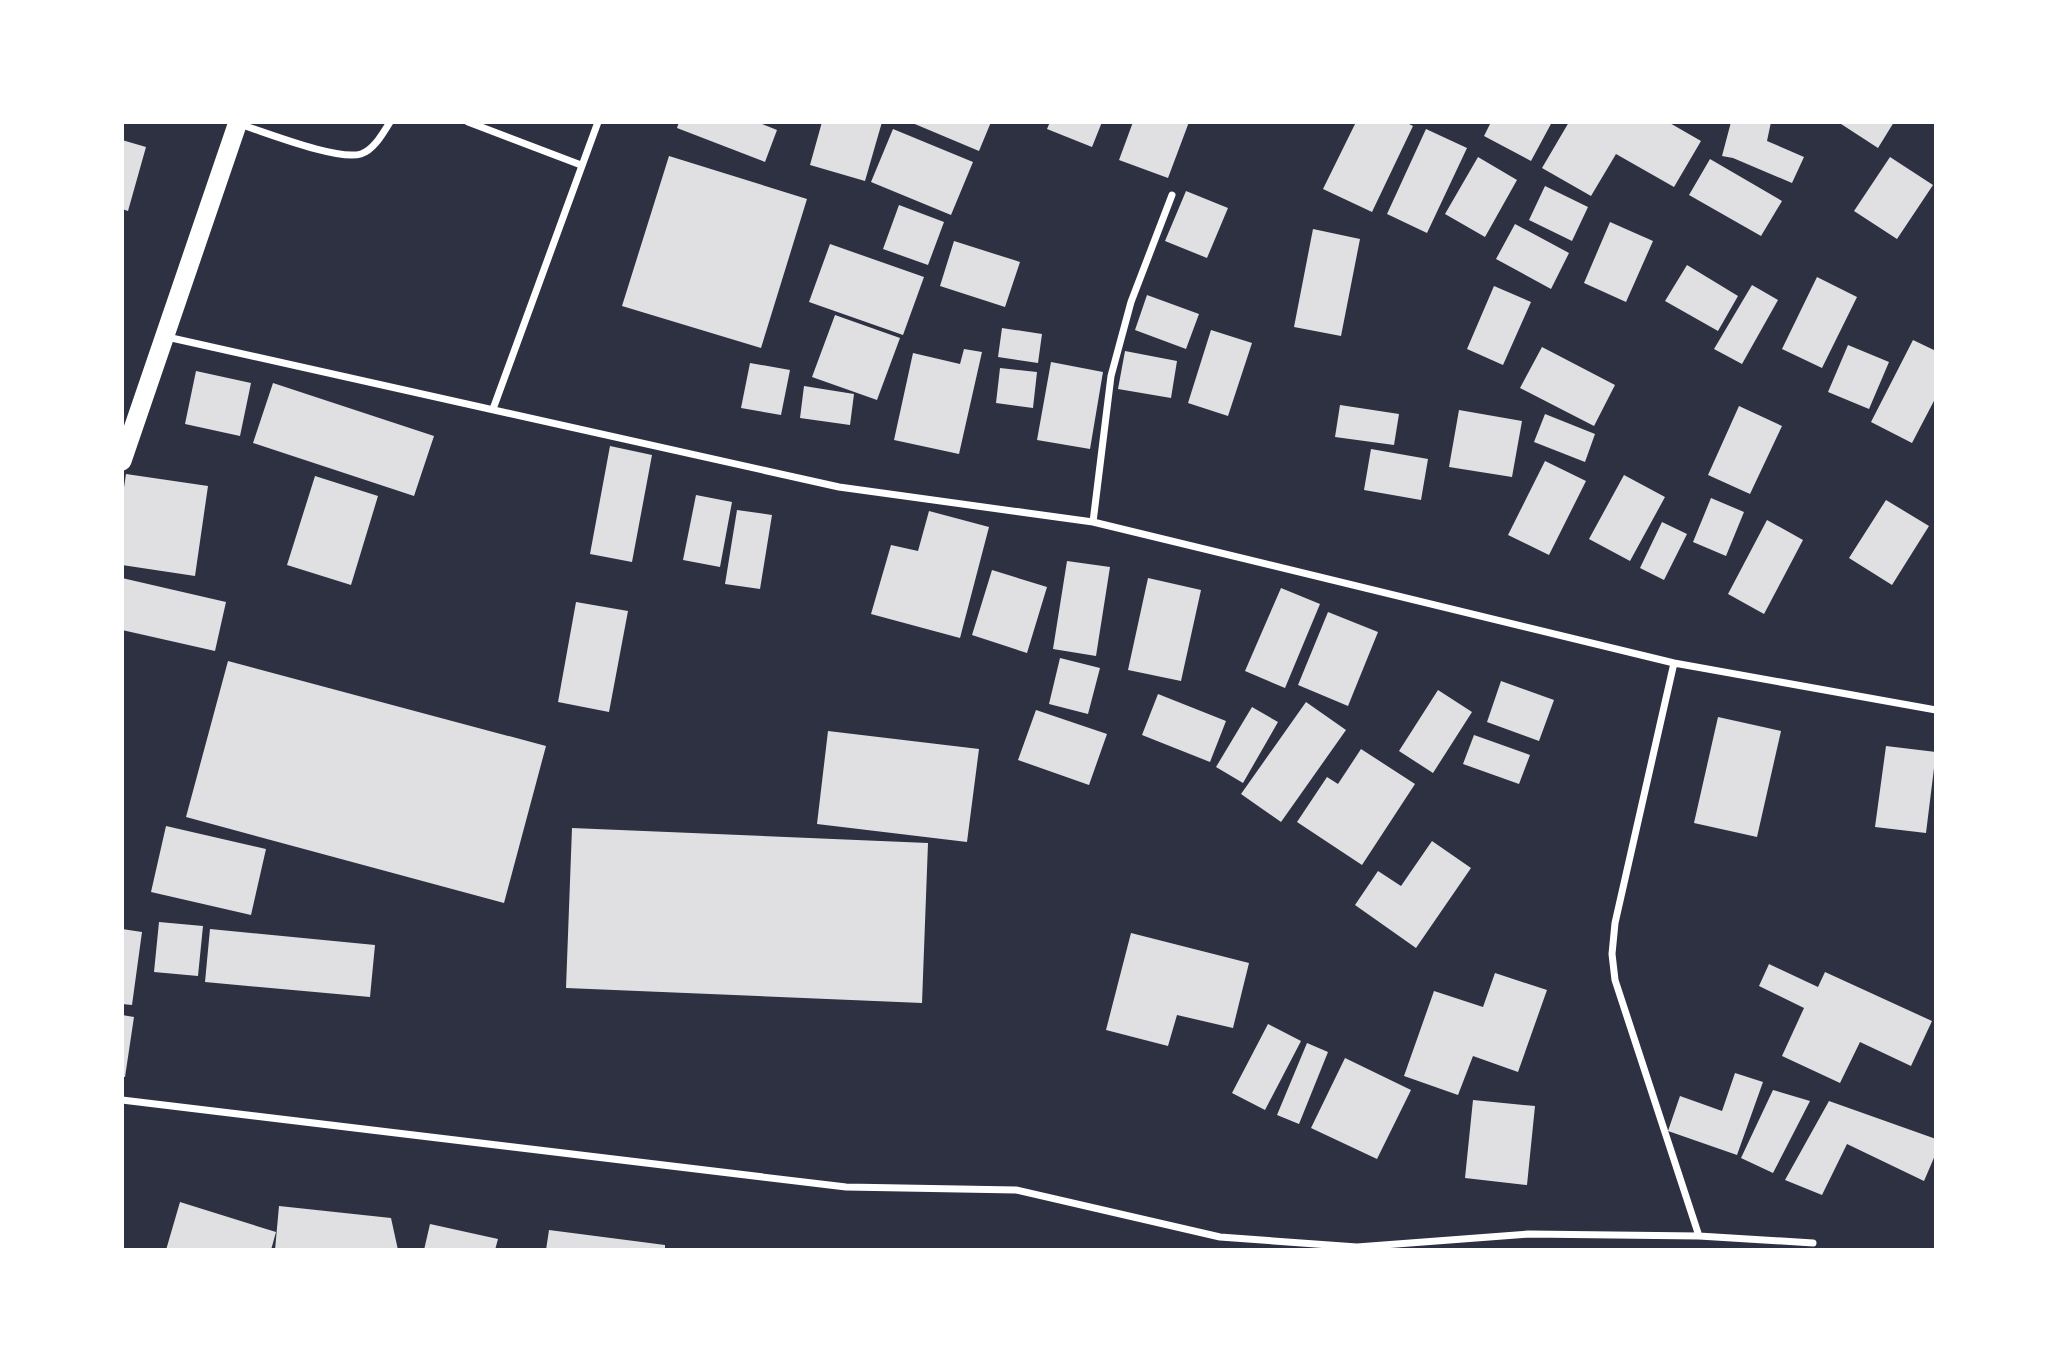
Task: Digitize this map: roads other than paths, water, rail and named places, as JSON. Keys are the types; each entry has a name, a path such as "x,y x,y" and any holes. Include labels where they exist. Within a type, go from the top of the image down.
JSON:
{"highway":[{"path":"122,461 237,123"}],"street":[{"path":"237,123 340,155 361,154 373,147 390,122"},
{"path":"468,122 581,165"},
{"path":"493,409 581,165 599,123"},
{"path":"1093,522 1111,376 1131,302 1172,195"},
{"path":"164,336 839,487 1093,522 1674,663 1936,710"},
{"path":"1674,663 1615,923 1612,954 1615,980 1699,1236"},
{"path":"122,1100 846,1187 1016,1189 1220,1237 1357,1247 1529,1234 1699,1236 1813,1243"}]}
